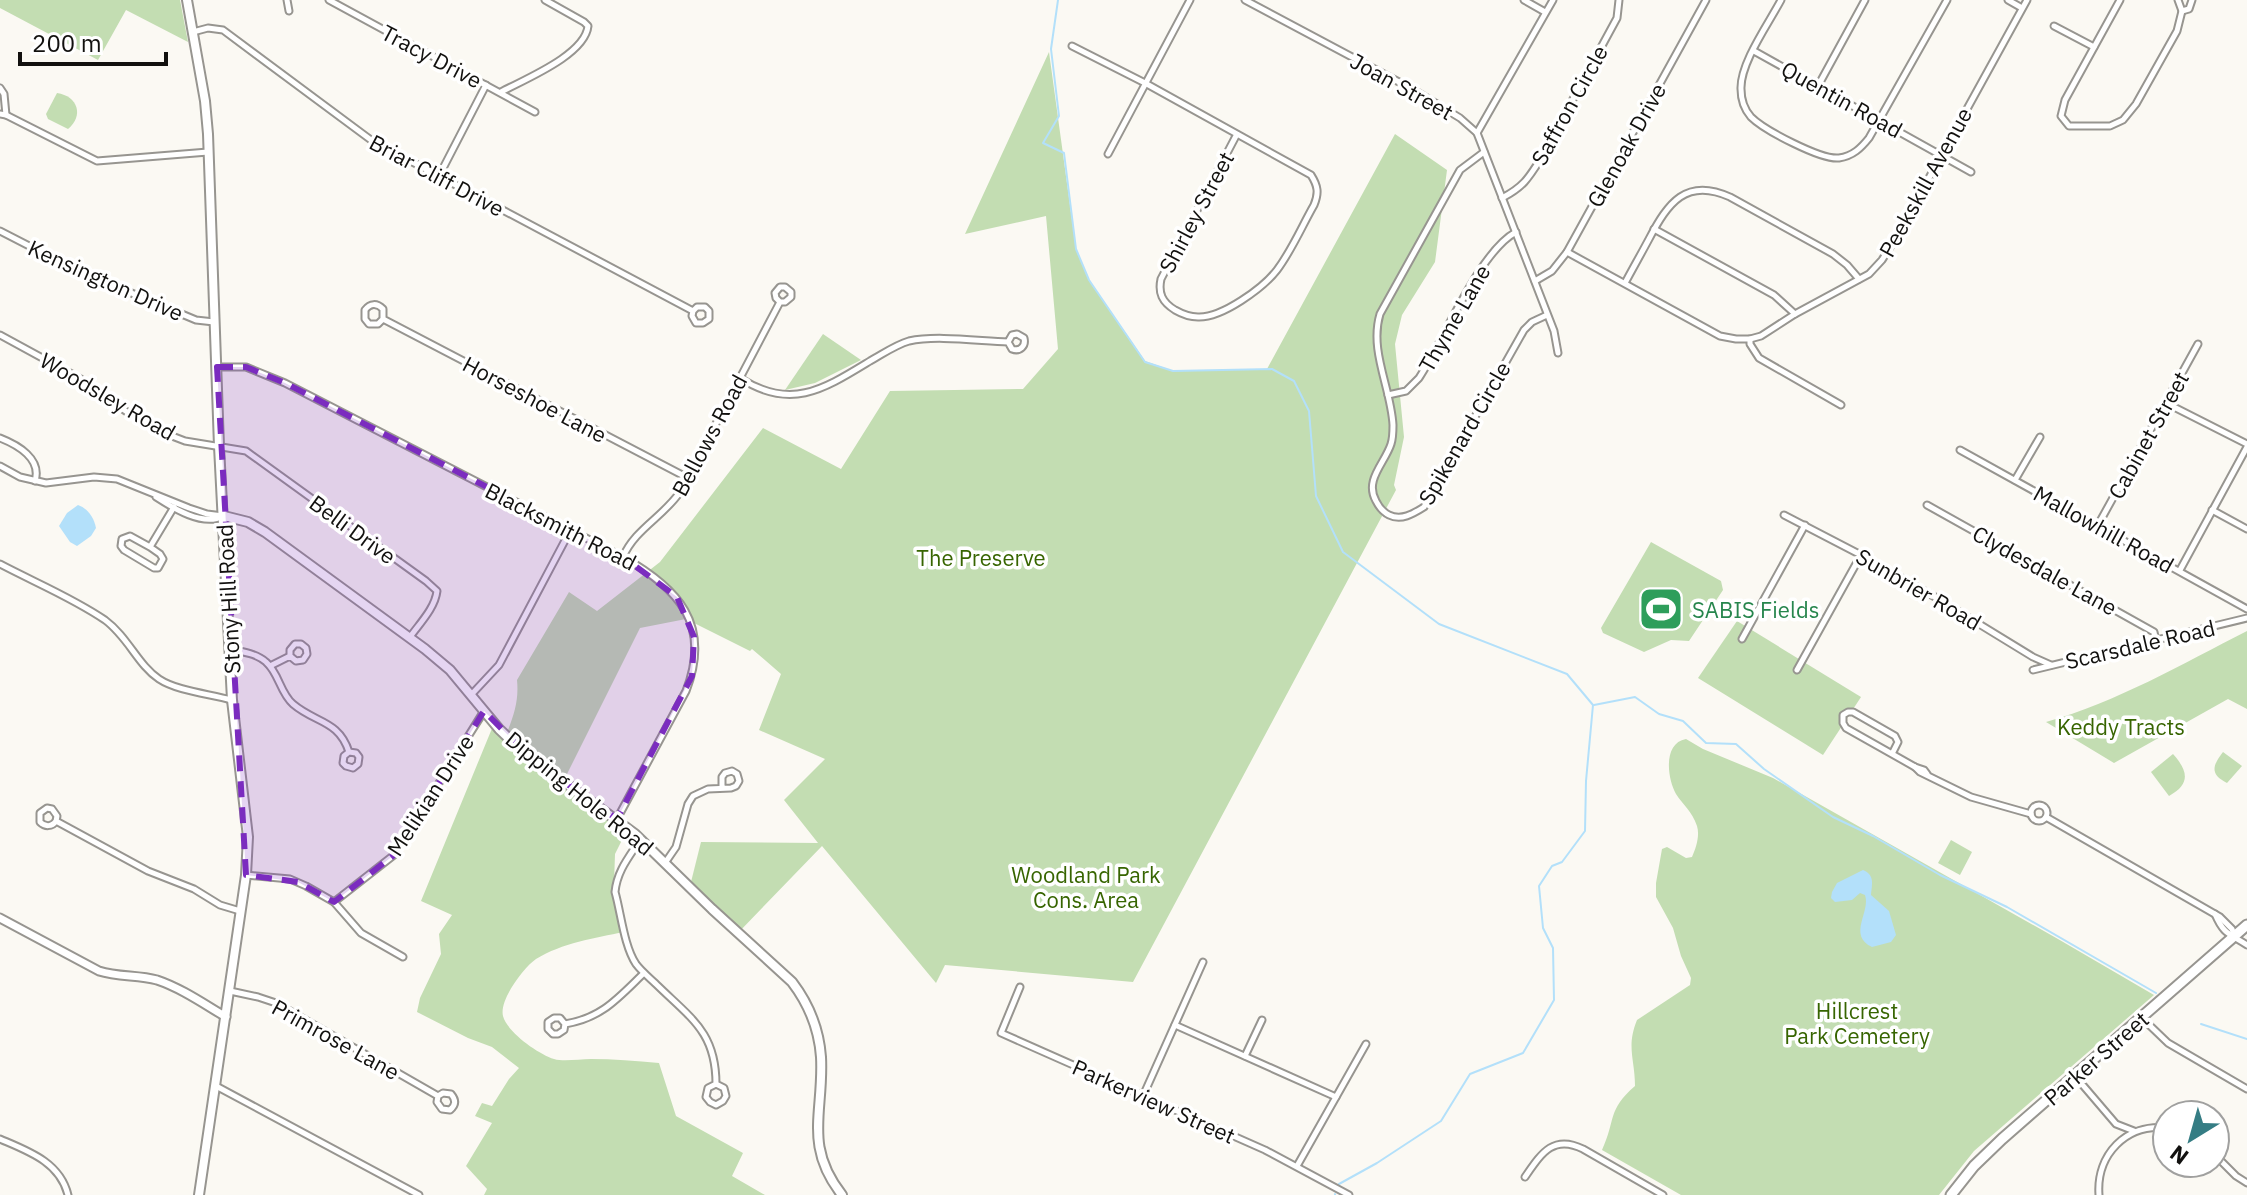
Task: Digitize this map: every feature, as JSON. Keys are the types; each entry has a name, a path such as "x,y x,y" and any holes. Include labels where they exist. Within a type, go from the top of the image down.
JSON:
{"main road":[{"name":"Stony Hill Road","path":"187,0 205,101 232,700 248,837 241,912 199,1195"},
{"name":"Dipping Hole Road","path":"224,516 248,522 265,532 410,637 450,670 484,711 532,759 617,819 792,982 802,995 819,1041 821,1075 817,1136 823,1163 840,1192"},
{"name":"Parker Street","path":"1951,1195 1984,1155 2247,925"}],"street":[{"path":"287,0 289,11"},
{"name":"Tracy Drive","path":"329,0 535,112"},
{"path":"500,93 572,53 587,34 588,26 577,17 545,0"},
{"path":"1108,154 1190,0"},
{"name":"Joan Street","path":"1245,0 1414,90 1460,118 1477,133 1535,281 1558,353"},
{"path":"1524,0 1545,12"},
{"path":"1477,133 1553,0"},
{"name":"Saffron Circle","path":"1502,198 1520,189 1540,160 1610,32 1619,11 1619,0"},
{"name":"Glenoak Drive","path":"1535,281 1552,271 1567,252 1706,0"},
{"path":"1781,0 1742,72 1743,104 1751,117 1818,155 1830,158 1841,158 1862,146 1947,0"},
{"path":"1818,86 1865,0"},
{"path":"2008,0 2022,8"},
{"name":"Peekskill Avenue","path":"1750,339 1761,336 1872,272 1884,257 2027,0"},
{"path":"2120,0 2065,100 2061,116 2069,126 2110,126 2123,120 2136,104 2177,31 2182,11 2178,0"},
{"path":"2182,11 2189,9 2192,0"},
{"path":"2054,26 2094,47"},
{"name":"Briar Cliff Drive","path":"193,32 208,28 223,30 359,132 693,311"},
{"name":"Shirley Street","path":"1072,46 1145,83 1311,175 1317,185 1318,195 1283,262 1265,283 1216,314 1200,317 1185,314 1162,300 1159,289 1161,279 1237,134"},
{"name":"Quentin Road","path":"1754,51 1971,172"},
{"path":"439,176 486,85"},
{"path":"0,88 4,94 3,115 97,161 208,152"},
{"name":"Spikenard Circle","path":"1484,152 1460,170 1380,314 1377,342 1393,431 1372,493 1382,510 1400,517 1412,515 1424,507 1524,330 1547,315"},
{"path":"1625,283 1669,206 1683,194 1697,190 1714,191 1833,254 1859,279"},
{"path":"1654,229 1774,295 1795,314"},
{"name":"Kensington Drive","path":"0,231 74,269 196,320 215,322"},
{"name":"Thyme Lane","path":"1388,395 1406,391 1419,378 1487,260 1505,238 1516,232"},
{"path":"1567,252 1720,336 1750,339 1759,358 1841,405"},
{"name":"Bellows Road","path":"623,557 635,536 673,502 688,478 780,302"},
{"name":"Horseshoe Lane","path":"370,305 377,305 384,312 383,319 375,325 369,324 365,319 365,310 370,305"},
{"name":"Horseshoe Lane","path":"383,319 688,478"},
{"name":"Woodsley Road","path":"0,335 79,378 159,431 185,441 219,446"},
{"path":"740,378 767,392 800,394 826,387 906,342 1008,342"},
{"name":"Cabinet Street","path":"2098,525 2198,344"},
{"name":"Blacksmith Road","path":"217,367 257,370 623,557 648,572 677,597 690,623 695,649 692,676 617,819"},
{"path":"2166,403 2247,446 2180,570"},
{"path":"2015,480 2040,437"},
{"path":"0,438 16,445 30,457 37,472 35,481"},
{"name":"Belli Drive","path":"219,446 246,451 434,587 437,595 434,603 410,637"},
{"name":"Mallowhill Road","path":"1960,450 2247,609"},
{"path":"0,466 20,477 46,483 109,477 207,514 224,516"},
{"path":"148,492 174,507 208,520 224,516"},
{"name":"Clydesdale Lane","path":"1927,505 2154,632 2156,641"},
{"path":"150,547 174,507"},
{"path":"2212,510 2247,529"},
{"name":"Sunbrier Road","path":"1784,515 1861,555 2051,665"},
{"path":"1742,639 1805,525"},
{"path":"471,695 499,665 570,531"},
{"path":"130,536 150,547 163,559 158,568 124,550 122,539 130,536"},
{"path":"1797,670 1861,555"},
{"path":"0,564 105,620 159,679 171,685 232,700"},
{"name":"Scarsdale Road","path":"2033,670 2247,618"},
{"path":"230,649 255,655 270,666 292,703 335,728 349,752"},
{"path":"270,666 290,656"},
{"name":"Melikian Drive","path":"334,902 394,855 484,711"},
{"path":"1892,754 1898,742 1895,736 1853,712 1843,715 1844,726 1892,754 1915,767 1924,770 1927,774 1971,797 2031,814 2038,821 2046,817"},
{"path":"665,863 676,847 693,796 708,789 722,788"},
{"path":"2031,814 2033,808 2040,806 2046,811 2046,817"},
{"path":"2046,817 2215,914 2226,934 2235,936 2247,945"},
{"path":"56,821 148,871 241,912"},
{"path":"640,839 619,873 615,892 630,950 644,973 704,1033 714,1056 716,1084"},
{"path":"246,875 298,882 334,902 361,933 403,957"},
{"path":"0,918 99,971 155,980 226,1017"},
{"path":"1143,1096 1203,962"},
{"path":"565,1024 584,1020 607,1008 644,973"},
{"name":"Parkerview Street","path":"1020,987 1001,1033 1297,1166 1349,1195"},
{"name":"Primrose Lane","path":"230,991 284,1007 438,1096"},
{"path":"2142,1018 2168,1043 2247,1089"},
{"path":"1245,1056 1262,1020"},
{"path":"1175,1025 1336,1097"},
{"path":"1297,1166 1366,1044"},
{"path":"2075,1076 2116,1124 2135,1132"},
{"path":"716,1084 724,1088 726,1096 716,1105 708,1101 706,1094 716,1084"},
{"path":"216,1086 419,1195"},
{"path":"2116,1124 2117,1144"},
{"path":"2099,1195 2101,1169 2117,1144 2135,1132 2151,1127"},
{"path":"0,1139 50,1165 64,1182 68,1195"},
{"path":"1525,1177 1546,1150 1555,1145 1569,1144 1663,1195"},
{"path":"2231,1171 2247,1183"}],"highlighted area":[{"path":"217,367 246,367 285,383 623,557 677,597 694,637 692,676 617,819 532,759 484,711 394,855 334,902 298,882 246,875"}],"green space":[{"path":"0,0 180,0 188,42 126,10 98,60 0,8"},
{"path":"1049,52 1076,249 1089,280 1145,361 1173,371 1267,369 1395,134 1447,170 1435,262 1402,315 1395,344 1404,437 1394,485 1396,490 1133,982 945,965 936,983 822,846 737,934 690,886 701,842 818,843 784,800 825,759 759,730 781,674 752,649 750,651 686,619 640,628 565,778 595,798 628,828 615,854 614,884 624,932 568,945 536,959 519,976 509,993 503,1016 510,1029 524,1042 554,1059 659,1063 676,1116 743,1153 732,1176 765,1195 484,1195 487,1189 466,1166 492,1123 475,1116 482,1103 492,1106 519,1068 492,1047 417,1012 420,998 441,954 439,934 452,915 421,901 493,726 506,735 515,708 517,680 569,592 597,611 660,562 763,428 841,469 890,391 1023,389 1058,349 1046,216 965,234"},
{"path":"57,93 70,98 76,107 76,118 68,129 48,119 46,114"},
{"path":"823,334 861,360 815,383 785,390"},
{"name":"SABIS Fields","path":"1651,542 1721,581 1723,590 1689,641 1671,640 1644,652 1603,633 1601,628"},
{"path":"1737,621 1861,697 1823,755 1698,678"},
{"name":"Keddy Tracts","path":"2247,631 2247,709 2228,699 2114,763 2046,722 2124,693"},
{"name":"Hillcrest Park Cemetery","path":"1686,739 1773,778 2154,995 1974,1151 1939,1195 1681,1195 1602,1150 1616,1109 1635,1086 1632,1046 1637,1020 1690,985 1691,978 1673,928 1656,897 1662,849 1667,847 1686,858 1692,857 1697,842 1695,821 1676,794 1669,771 1673,747"},
{"path":"2223,752 2242,766 2227,783 2217,776 2214,769"},
{"path":"2173,754 2182,766 2185,777 2181,787 2169,796 2151,772"},
{"path":"1951,840 1972,852 1960,875 1938,863"}],"water":[{"path":"78,505 90,514 96,528 77,546 70,542 59,526 67,513"},
{"path":"1863,870 1871,877 1871,895 1889,911 1896,935 1891,942 1872,947 1865,942 1860,930 1865,895 1860,893 1852,900 1835,902 1831,898 1837,883"}],"waterway":[{"path":"1058,0 1051,49 1059,116 1043,143 1064,153 1076,249 1089,280 1145,362 1173,371 1272,369 1294,381 1309,411 1316,496 1343,552 1439,624 1567,674 1593,705 1585,831 1562,862 1552,866 1539,886 1543,928 1553,948 1554,1000 1523,1053 1470,1074 1441,1121 1339,1184"},
{"path":"1594,705 1635,697 1659,714 1683,721 1706,743 1736,744 1764,769 1833,817 2007,907 2156,993"},
{"path":"2201,1024 2247,1039"}],"place":[{"name":"SABIS Fields","path":"1661,609"}],"park label":[{"name":"The Preserve","path":"981,557"},
{"name":"Woodland Park Cons. Area","path":"1086,886"}]}
